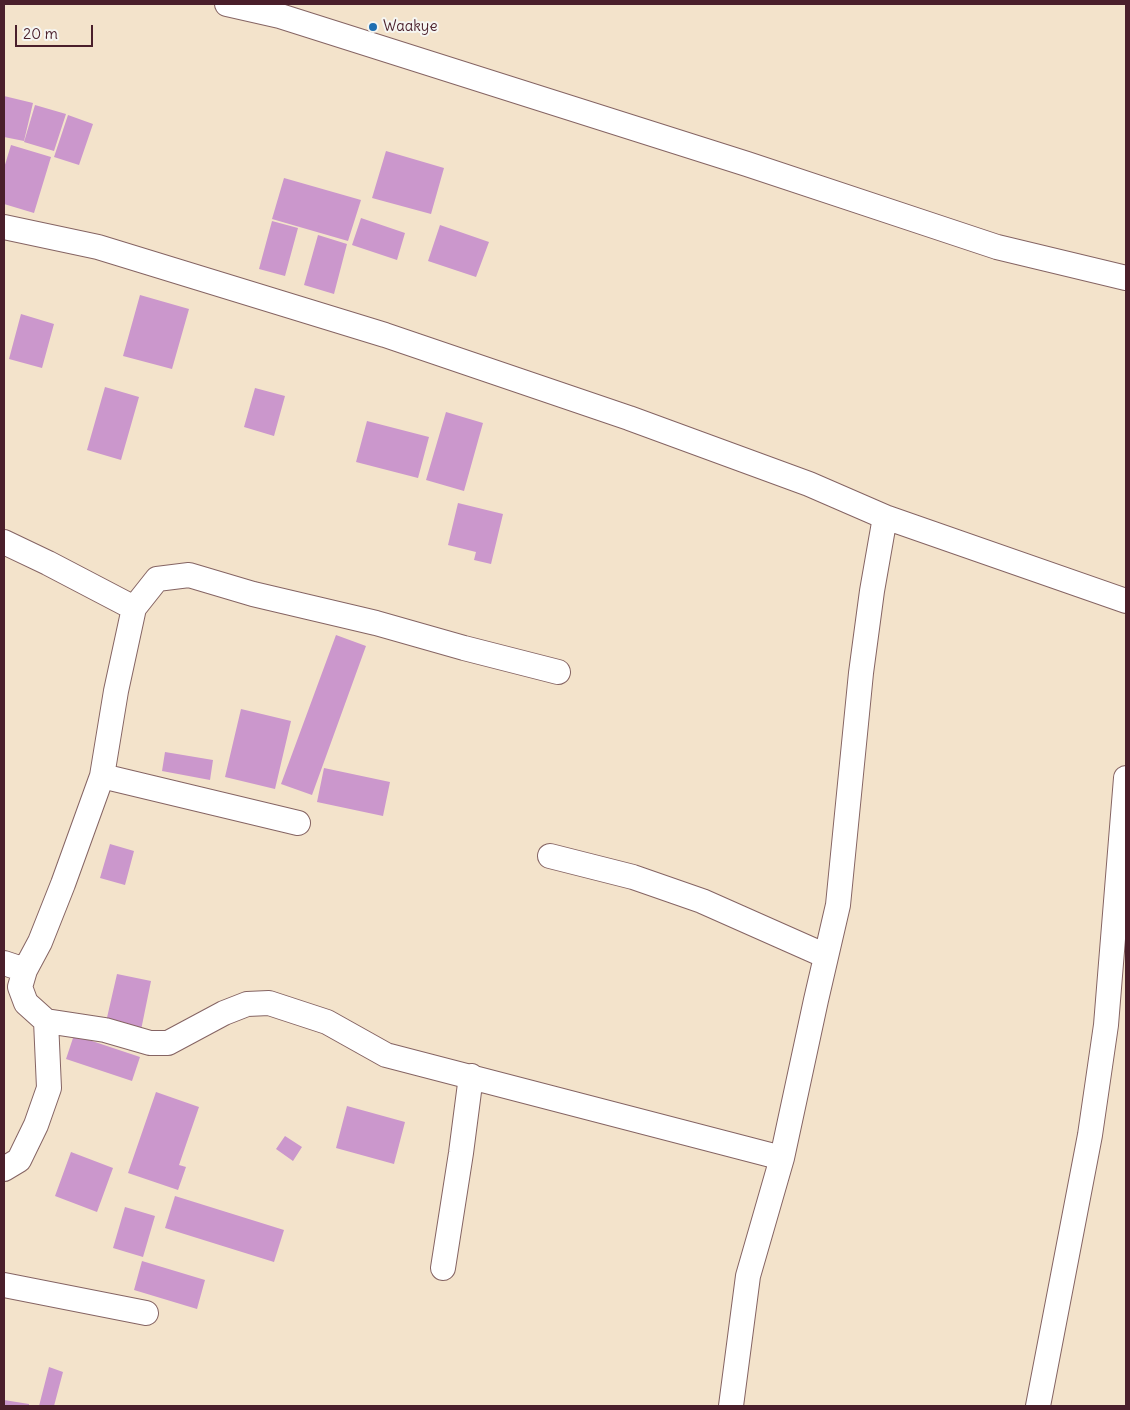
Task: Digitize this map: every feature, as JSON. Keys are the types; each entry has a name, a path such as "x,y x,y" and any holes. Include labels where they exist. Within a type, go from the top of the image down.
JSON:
{"street":[{"path":"227,4 290,18 747,164 997,247 1126,278"},
{"path":"4,227 98,247 385,335 629,418 808,484 885,517 1126,601"},
{"path":"731,1406 748,1276 782,1158 838,905 861,673 872,591 885,517"},
{"path":"4,542 134,608"},
{"path":"558,672 253,594 189,575 158,579 134,608 116,691 102,776 40,942 14,967 26,1003 46,1021 106,1030 150,1043 168,1043 224,1012 247,1004 269,1002 327,1022 386,1055 782,1158"},
{"path":"102,776 298,823"},
{"path":"1038,1406 1090,1135 1106,1025 1126,778"},
{"path":"550,856 633,877 702,901 826,956"},
{"path":"4,1169 19,1160 36,1125 49,1088 46,1021"},
{"path":"443,1268 462,1153 471,1076"},
{"path":"4,1285 146,1313"}],"building":[{"path":"4,96 33,103 24,141 4,137"},
{"path":"35,105 66,114 54,151 24,142"},
{"path":"68,115 93,124 79,165 54,157"},
{"path":"11,145 51,157 34,213 4,204 4,168"},
{"path":"386,151 444,168 431,214 372,198"},
{"path":"284,178 361,200 348,241 272,219"},
{"path":"361,218 405,233 397,260 352,245"},
{"path":"272,221 298,228 285,276 259,269"},
{"path":"440,225 489,242 476,277 428,261"},
{"path":"318,235 347,244 334,294 304,285"},
{"path":"140,295 189,309 172,369 123,356"},
{"path":"21,314 54,324 42,368 9,359"},
{"path":"105,387 139,397 121,460 87,450"},
{"path":"255,388 285,396 274,436 244,427"},
{"path":"446,412 483,423 464,491 426,480"},
{"path":"367,421 429,437 418,478 356,462"},
{"path":"458,503 503,514 491,564 474,560 476,552 448,545"},
{"path":"336,635 366,646 312,795 281,784"},
{"path":"241,709 291,721 275,789 225,777"},
{"path":"165,752 213,760 210,780 162,771"},
{"path":"324,768 390,782 383,816 317,802"},
{"path":"110,844 134,851 125,885 100,878"},
{"path":"117,974 151,981 141,1030 106,1022"},
{"path":"74,1035 140,1057 132,1081 66,1059"},
{"path":"156,1092 199,1107 179,1165 186,1167 178,1190 128,1173"},
{"path":"347,1106 405,1122 394,1164 336,1148"},
{"path":"285,1136 302,1147 293,1161 276,1149"},
{"path":"71,1152 113,1168 97,1212 55,1196"},
{"path":"175,1196 284,1230 274,1262 165,1228"},
{"path":"125,1207 155,1216 143,1257 113,1248"},
{"path":"142,1261 205,1280 197,1309 134,1290"},
{"path":"49,1367 63,1372 54,1406 39,1406"},
{"path":"4,1400 29,1404 29,1406 4,1406"}],"place":[{"name":"Waakye","path":"373,27"}]}
